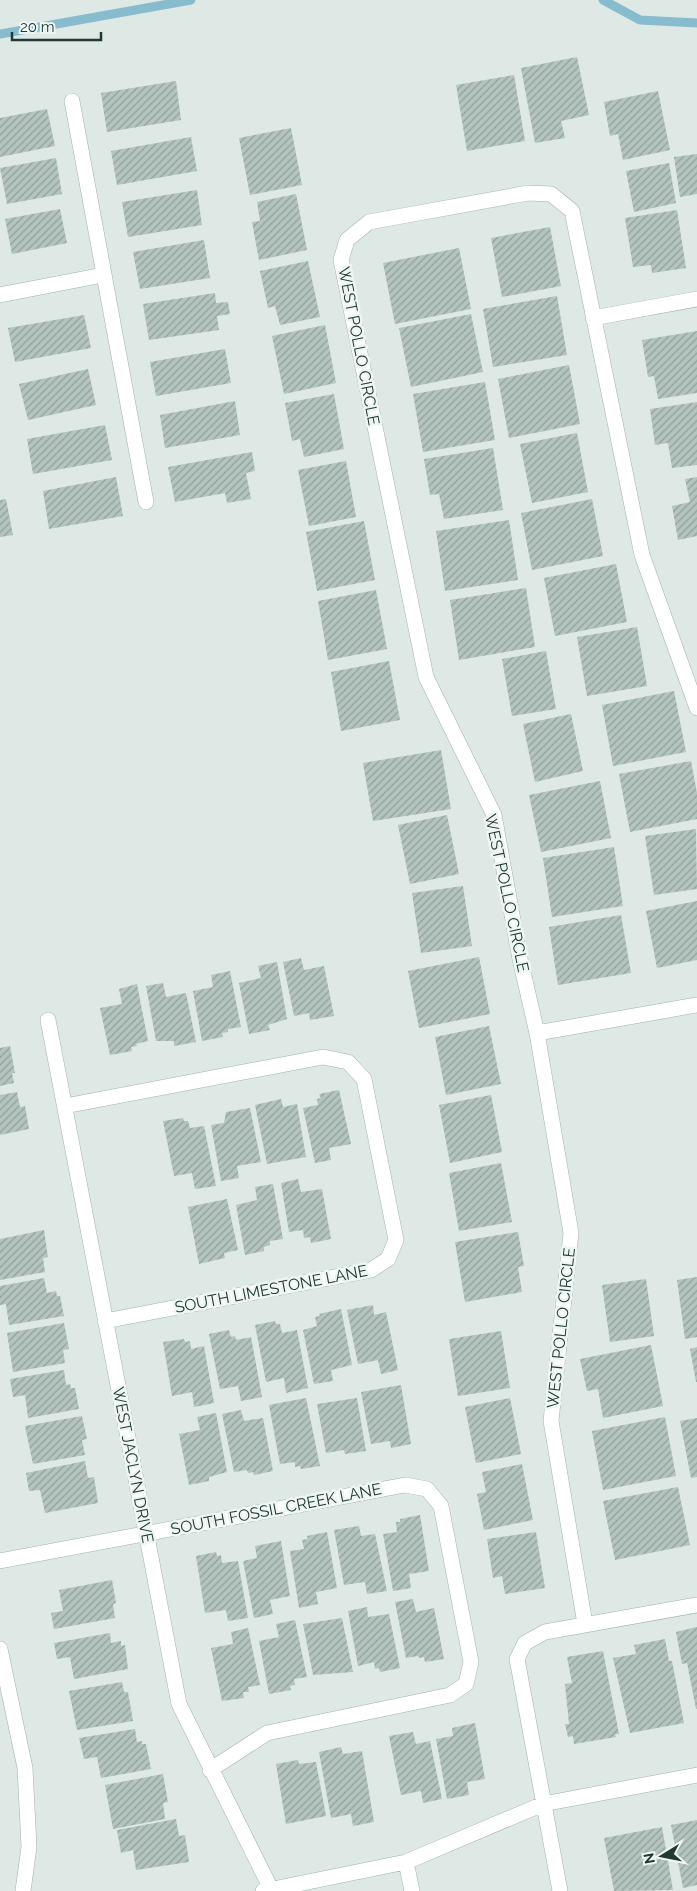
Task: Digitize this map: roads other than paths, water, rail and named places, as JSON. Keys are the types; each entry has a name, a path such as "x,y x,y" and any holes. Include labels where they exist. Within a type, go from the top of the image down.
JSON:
{"street":[{"path":"72,101 146,502"},
{"name":"WEST POLLO CIRCLE","path":"585,1624 551,1421 571,1233 537,1033 520,959 494,815 426,676 342,260 347,240 369,222 528,193 551,194 572,211 642,555 697,708"},
{"path":"0,295 103,275"},
{"path":"593,318 697,299"},
{"path":"537,1033 697,1005"},
{"name":"WEST JACLYN DRIVE","path":"48,1020 178,1704 269,1890"},
{"name":"SOUTH LIMESTONE LANE","path":"64,1106 323,1057 348,1062 364,1079 396,1240 388,1260 371,1270 105,1321"},
{"name":"SOUTH FOSSIL CREEK LANE","path":"0,1561 405,1485 427,1489 441,1506 471,1662 466,1684 450,1696 267,1733 210,1770"},
{"path":"560,1891 517,1659 525,1644 545,1632 697,1605"},
{"path":"0,1649 25,1768 29,1847 23,1891"},
{"path":"269,1890 406,1862 544,1804 697,1775"},
{"path":"406,1862 412,1891"}],"waterway":[{"path":"0,34 191,0"},
{"path":"603,0 640,20 697,23"}]}
